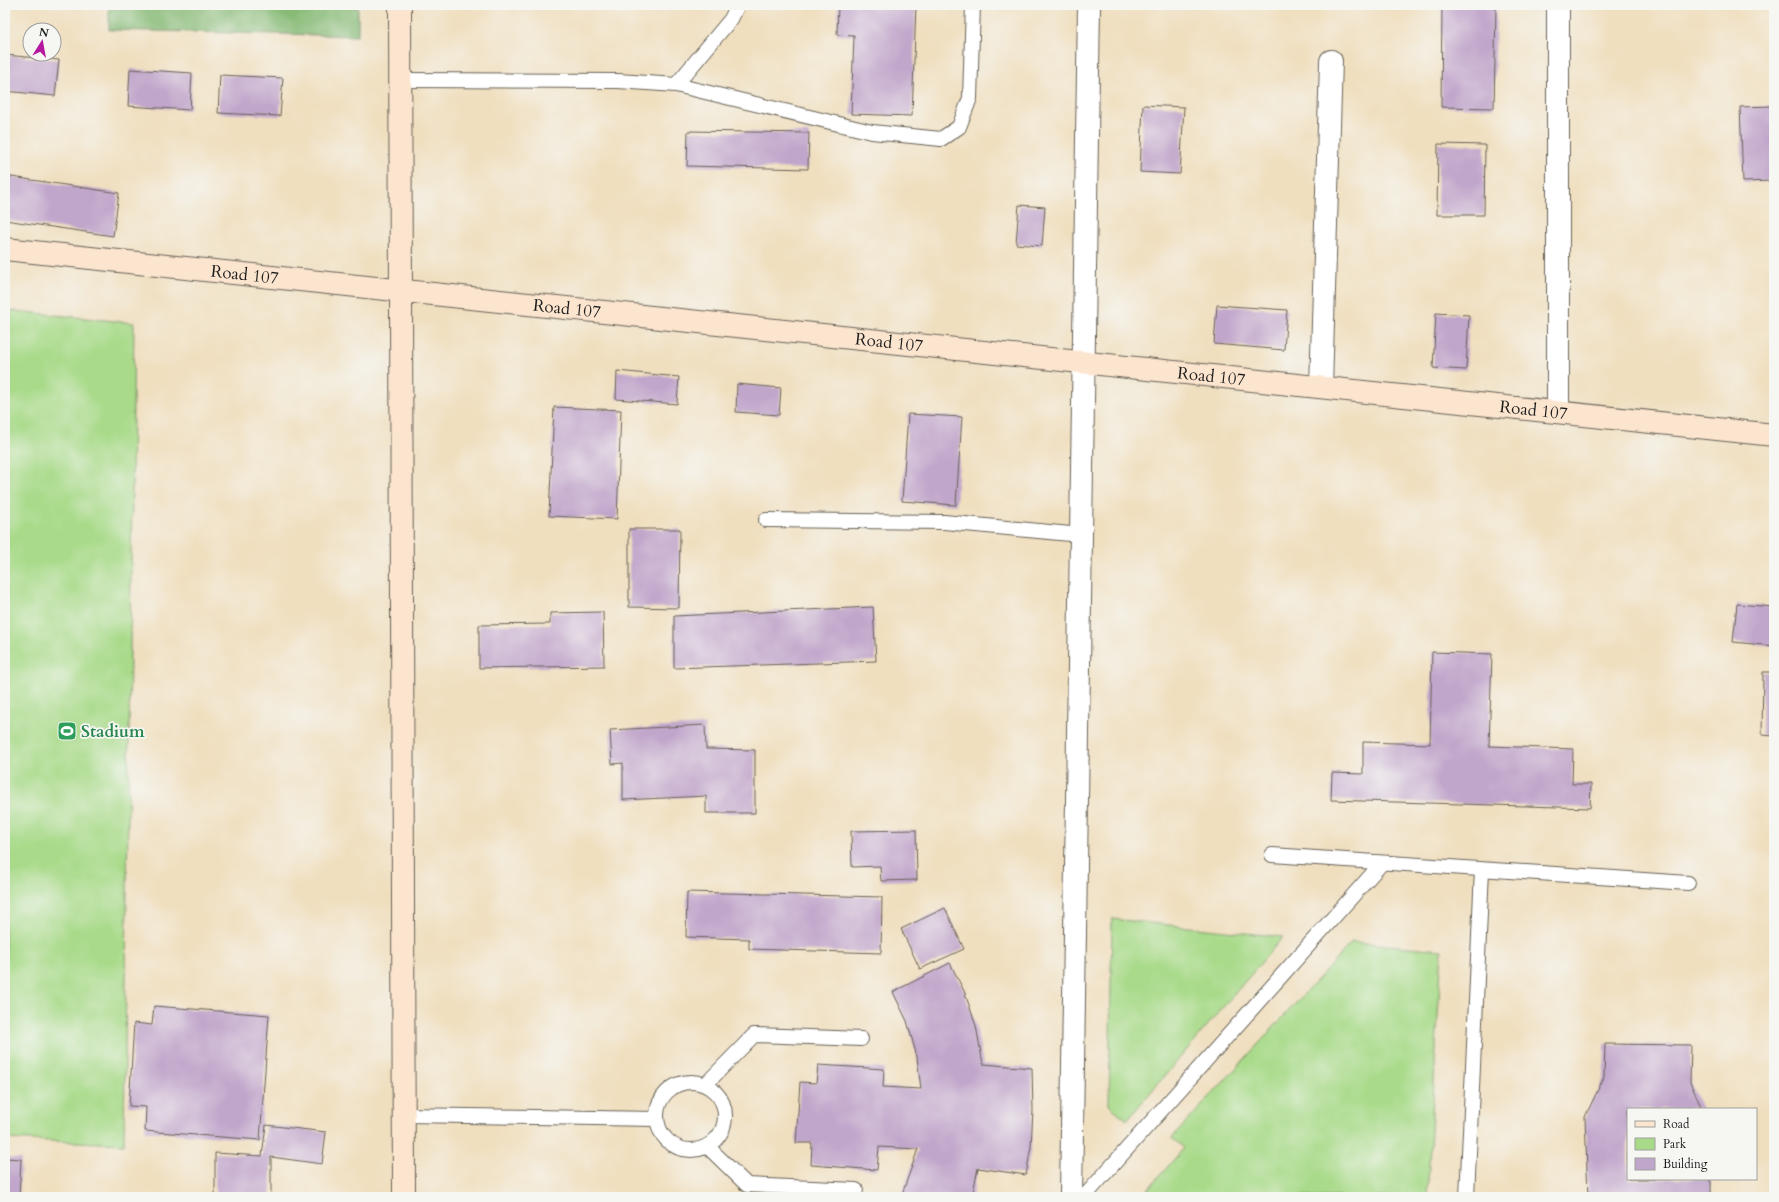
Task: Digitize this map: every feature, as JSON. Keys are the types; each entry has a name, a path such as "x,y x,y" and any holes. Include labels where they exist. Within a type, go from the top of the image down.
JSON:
{"street":[{"path":"400,5 404,1197"},
{"path":"1071,1197 1089,5"},
{"path":"1558,5 1558,412"},
{"path":"1321,387 1331,61"},
{"name":"Road 107","path":"5,249 1774,435"}],"lane":[{"path":"676,85 731,19 738,5"},
{"path":"400,80 618,81 676,85 872,132 941,139 959,127 970,98 973,5"},
{"path":"766,520 944,522 1081,535"},
{"path":"1272,855 1688,883"},
{"path":"1084,1197 1382,863"},
{"path":"1467,1197 1482,870"},
{"path":"705,1085 754,1035 861,1038"},
{"path":"694,1082 705,1085 715,1091 726,1110 726,1120 723,1131 716,1140 708,1146 697,1150 686,1150 674,1146 665,1139 659,1130 657,1119 658,1107 663,1096 672,1088 682,1083 694,1082"},
{"path":"404,1115 657,1119"},
{"path":"708,1146 747,1185 856,1190"}],"green space":[{"path":"109,5 358,5 358,36 109,30"},
{"name":"Stadium","path":"5,310 134,323 124,1144 5,1139"},
{"path":"1112,919 1283,937 1127,1120 1109,1105"},
{"path":"1352,942 1442,950 1427,1197 1141,1197 1184,1148 1172,1138"}],"building":[{"path":"838,5 916,5 912,116 851,114 854,36 837,35"},
{"path":"1442,5 1496,5 1494,108 1441,107"},
{"path":"5,55 22,57 22,62 59,62 55,96 5,91"},
{"path":"130,69 192,73 190,110 128,106"},
{"path":"220,75 283,78 280,116 218,113"},
{"path":"1143,105 1184,107 1180,174 1140,172"},
{"path":"1774,106 1774,181 1743,182 1740,107"},
{"path":"688,131 809,133 808,169 687,166"},
{"path":"1438,144 1485,145 1484,215 1437,215"},
{"path":"5,176 119,193 113,236 5,220"},
{"path":"1019,205 1045,207 1042,246 1016,244"},
{"path":"1217,305 1287,310 1284,350 1214,344"},
{"path":"1436,313 1469,315 1466,370 1433,368"},
{"path":"617,371 679,377 677,404 616,399"},
{"path":"737,384 781,388 779,415 736,412"},
{"path":"554,407 621,410 617,519 549,516"},
{"path":"908,414 962,417 956,505 902,501"},
{"path":"629,529 680,529 679,608 629,607"},
{"path":"1737,604 1774,607 1774,646 1733,642"},
{"path":"873,607 876,661 674,668 674,616"},
{"path":"603,612 604,666 479,668 479,625 550,624 550,613"},
{"path":"1432,652 1492,654 1489,746 1573,749 1572,784 1591,784 1590,808 1331,800 1332,773 1363,774 1363,742 1430,744"},
{"path":"1763,672 1774,672 1774,736 1762,735"},
{"path":"705,725 706,749 755,750 755,813 706,813 706,796 623,800 623,763 612,764 610,730"},
{"path":"916,830 917,880 881,881 880,866 852,867 851,831"},
{"path":"687,892 882,897 881,953 749,949 749,939 686,937"},
{"path":"945,908 964,949 920,969 901,929"},
{"path":"950,963 965,993 976,1026 983,1064 1032,1068 1033,1110 1031,1147 1026,1175 978,1168 972,1197 901,1197 918,1149 879,1147 877,1170 811,1165 812,1143 796,1143 800,1082 816,1083 818,1065 884,1069 883,1087 921,1089 917,1057 907,1021 893,992"},
{"path":"154,1006 269,1015 260,1140 145,1131 146,1107 129,1106 134,1023 152,1025"},
{"path":"1605,1044 1691,1045 1690,1082 1702,1108 1627,1108 1627,1180 1711,1180 1711,1197 1588,1197 1585,1117 1604,1077"},
{"path":"266,1125 326,1132 322,1164 271,1157 271,1197 215,1197 215,1153 262,1156"},
{"path":"5,1158 21,1159 19,1197 5,1197"}],"place":[{"name":"Stadium","path":"67,731"}]}
